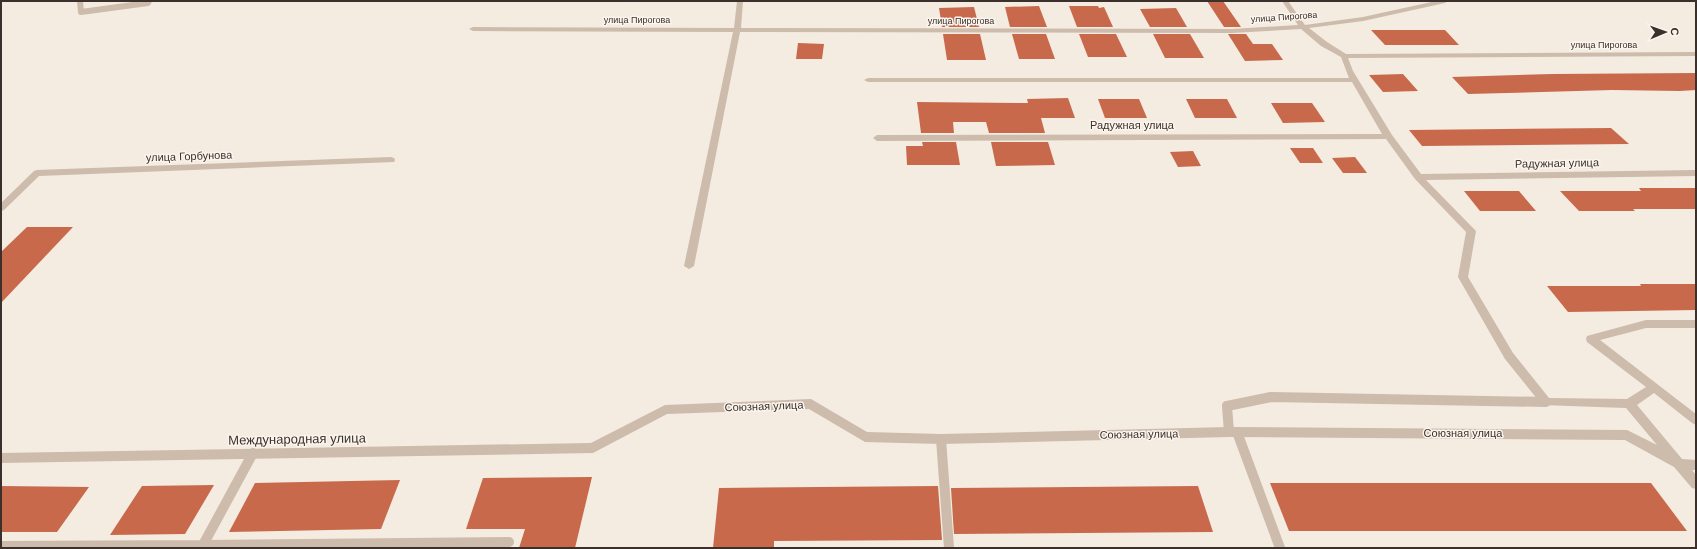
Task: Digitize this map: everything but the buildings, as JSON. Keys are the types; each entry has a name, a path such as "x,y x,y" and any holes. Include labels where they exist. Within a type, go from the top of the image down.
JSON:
{"street":[{"path":"689,266 737,31 740,1"},
{"path":"1285,1 1303,27 1324,44 1344,56 1349,71 1388,136 1418,177 1471,231 1463,277 1509,356 1546,402 1629,404 1653,388"},
{"name":"улица Пирогова","path":"474,30 1232,31 1303,27 1363,18 1445,1"},
{"name":"улица Пирогова","path":"1344,56 1696,54"},
{"path":"868,80 1354,80"},
{"name":"Радужная улица","path":"877,138 1388,136"},
{"name":"улица Горбунова","path":"1,208 36,173 391,160"},
{"name":"Радужная улица","path":"1418,177 1696,173"},
{"path":"1696,324 1646,324 1591,338 1653,388 1696,420"},
{"name":"Союзная улица","path":"593,448 665,410 811,404 866,437 941,439 1233,432 1627,434 1680,464 1696,465"},
{"path":"1629,404 1696,484"},
{"name":"Международная улица","path":"1,458 593,448"}],"lane":[{"path":"80,1 81,12 148,3 149,1"},
{"path":"1280,548 1233,432 1227,406 1271,397 1546,402"},
{"path":"941,439 949,548"},
{"path":"203,545 253,454"},
{"path":"1,546 509,542"}]}
